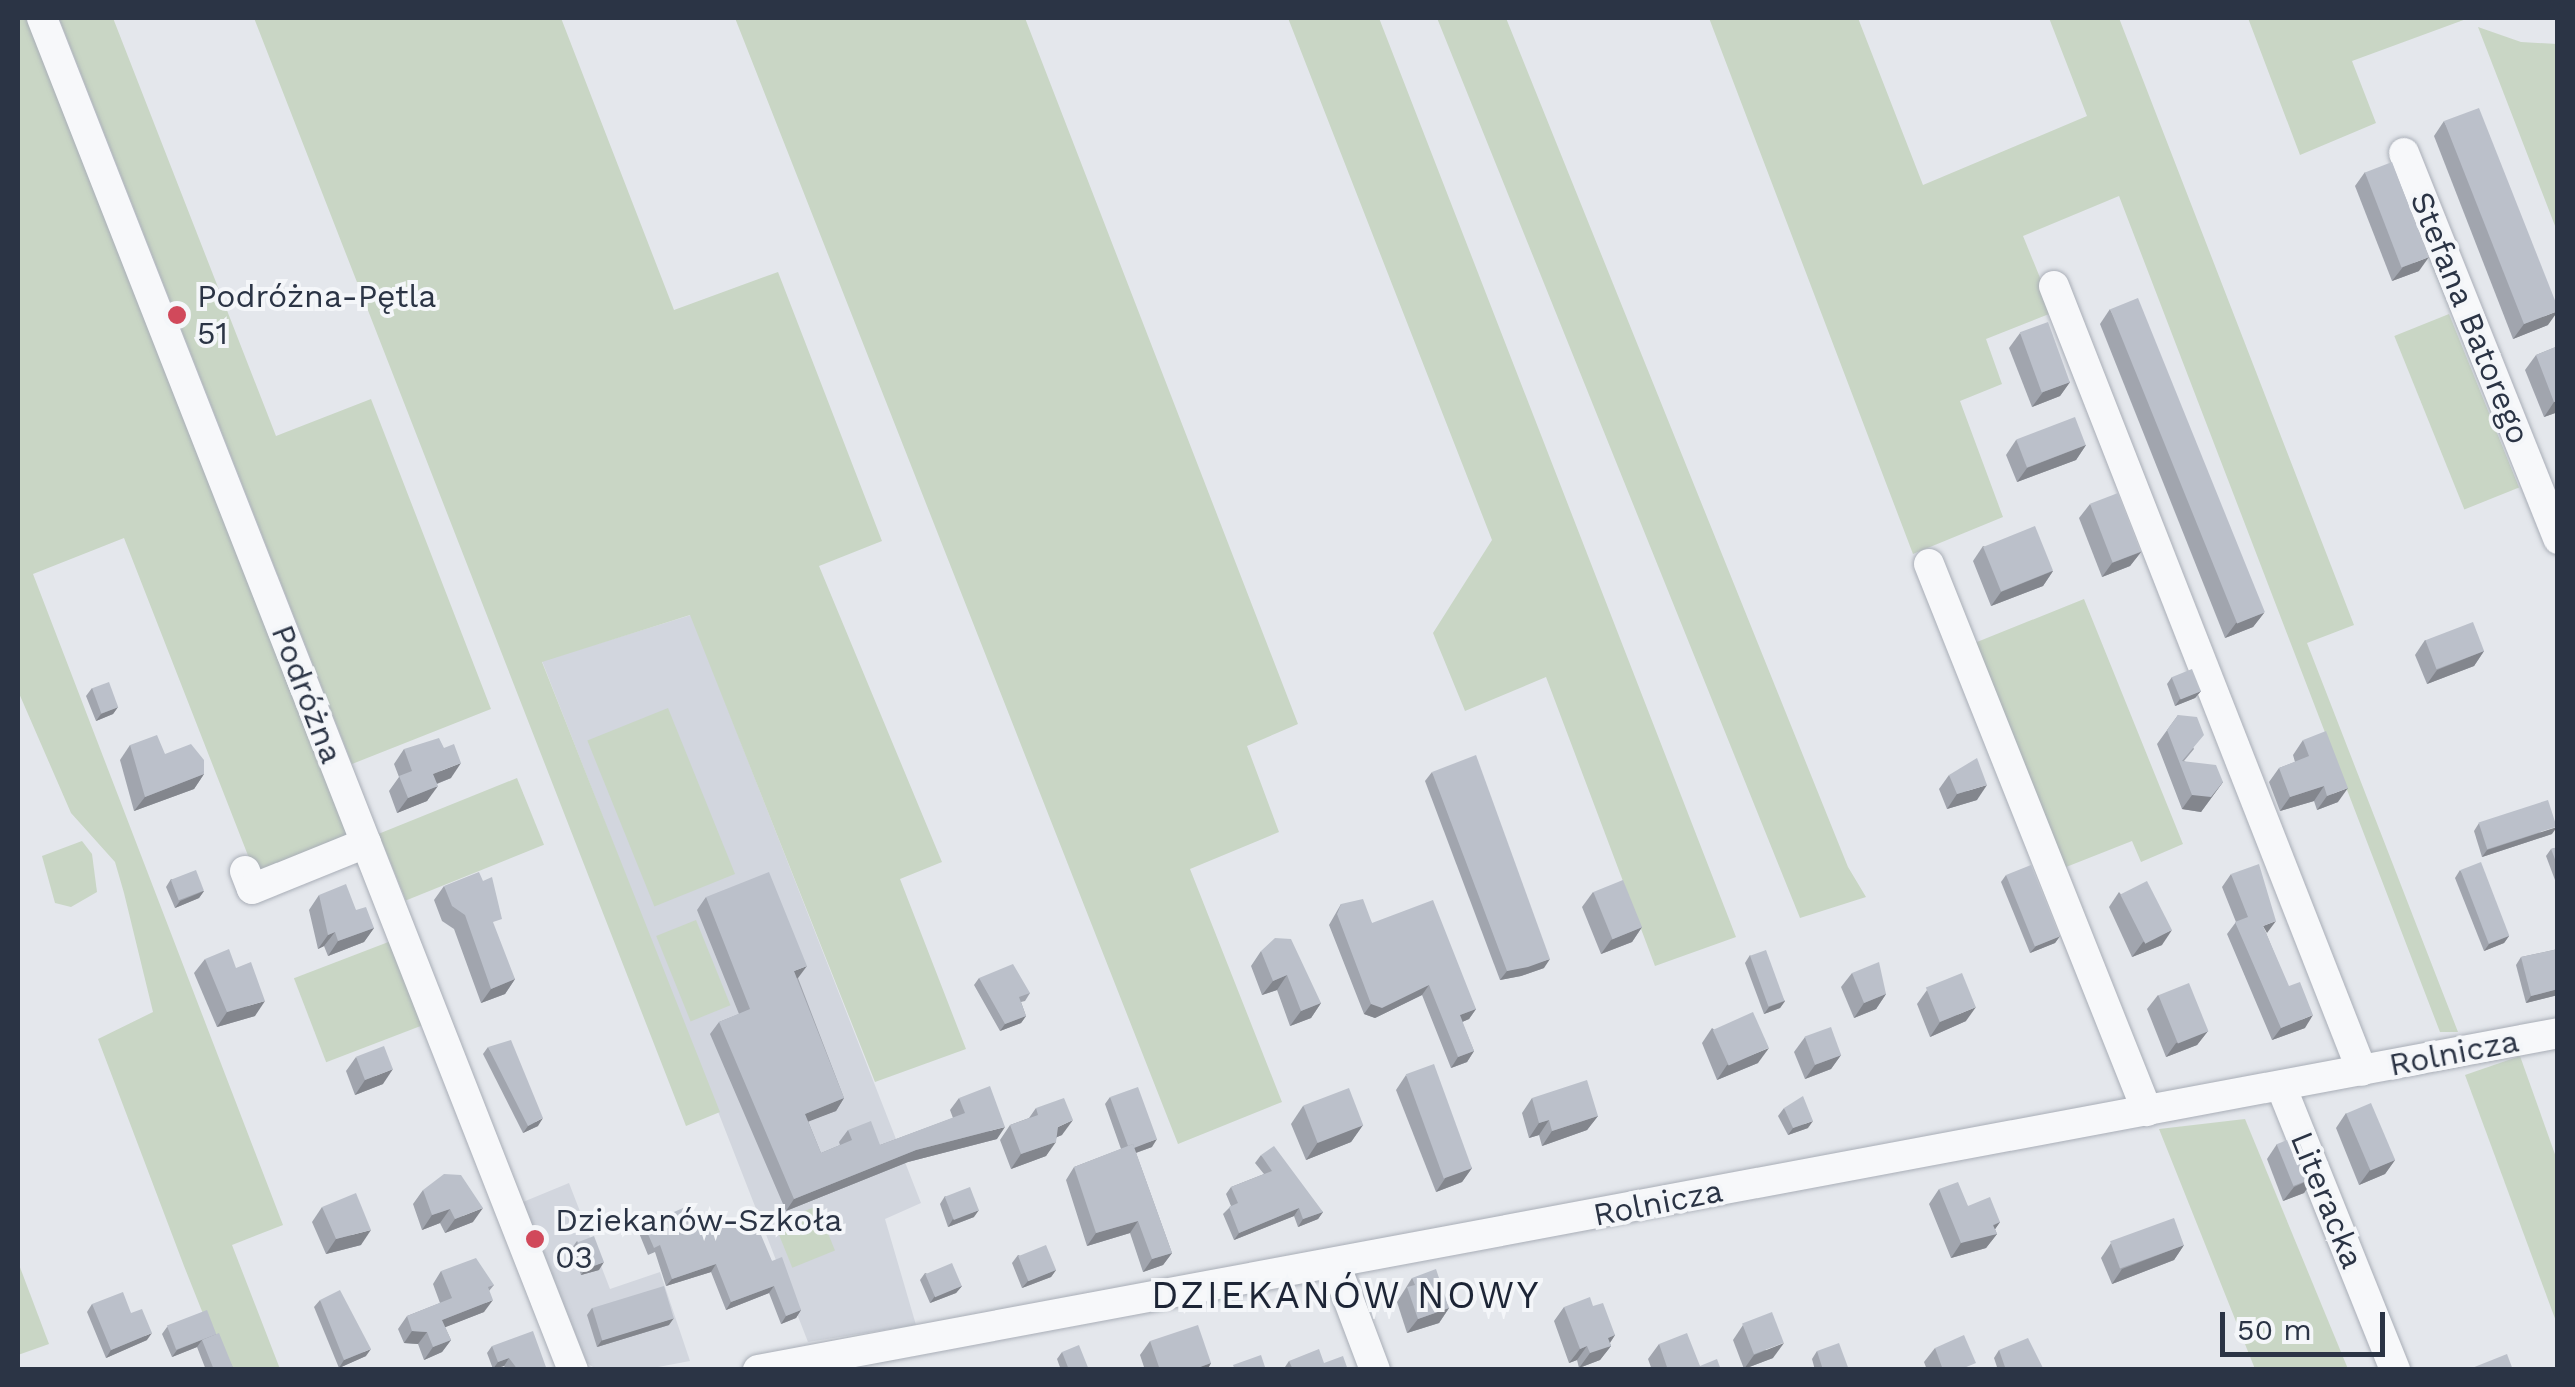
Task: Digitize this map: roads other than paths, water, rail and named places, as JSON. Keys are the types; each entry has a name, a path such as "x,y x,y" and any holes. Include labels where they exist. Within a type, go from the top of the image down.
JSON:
{"street":[{"name":"Podróżna","path":"42,18 573,1370"},
{"name":"Stefana Batorego","path":"2404,153 2558,540"},
{"path":"2054,286 2362,1071"},
{"path":"1929,564 2147,1111"},
{"path":"246,871 252,889 366,843"},
{"name":"Rolnicza","path":"758,1370 2558,1033"},
{"name":"Literacka","path":"2281,1086 2395,1370"},
{"path":"1334,1264 1375,1370"}],"place":[{"name":"Podróżna-Pętla 51","path":"177,315"},
{"name":"Dziekanów-Szkoła 03","path":"535,1239"}],"district":[{"name":"DZIEKANÓW NOWY","path":"1346,1296"}]}
